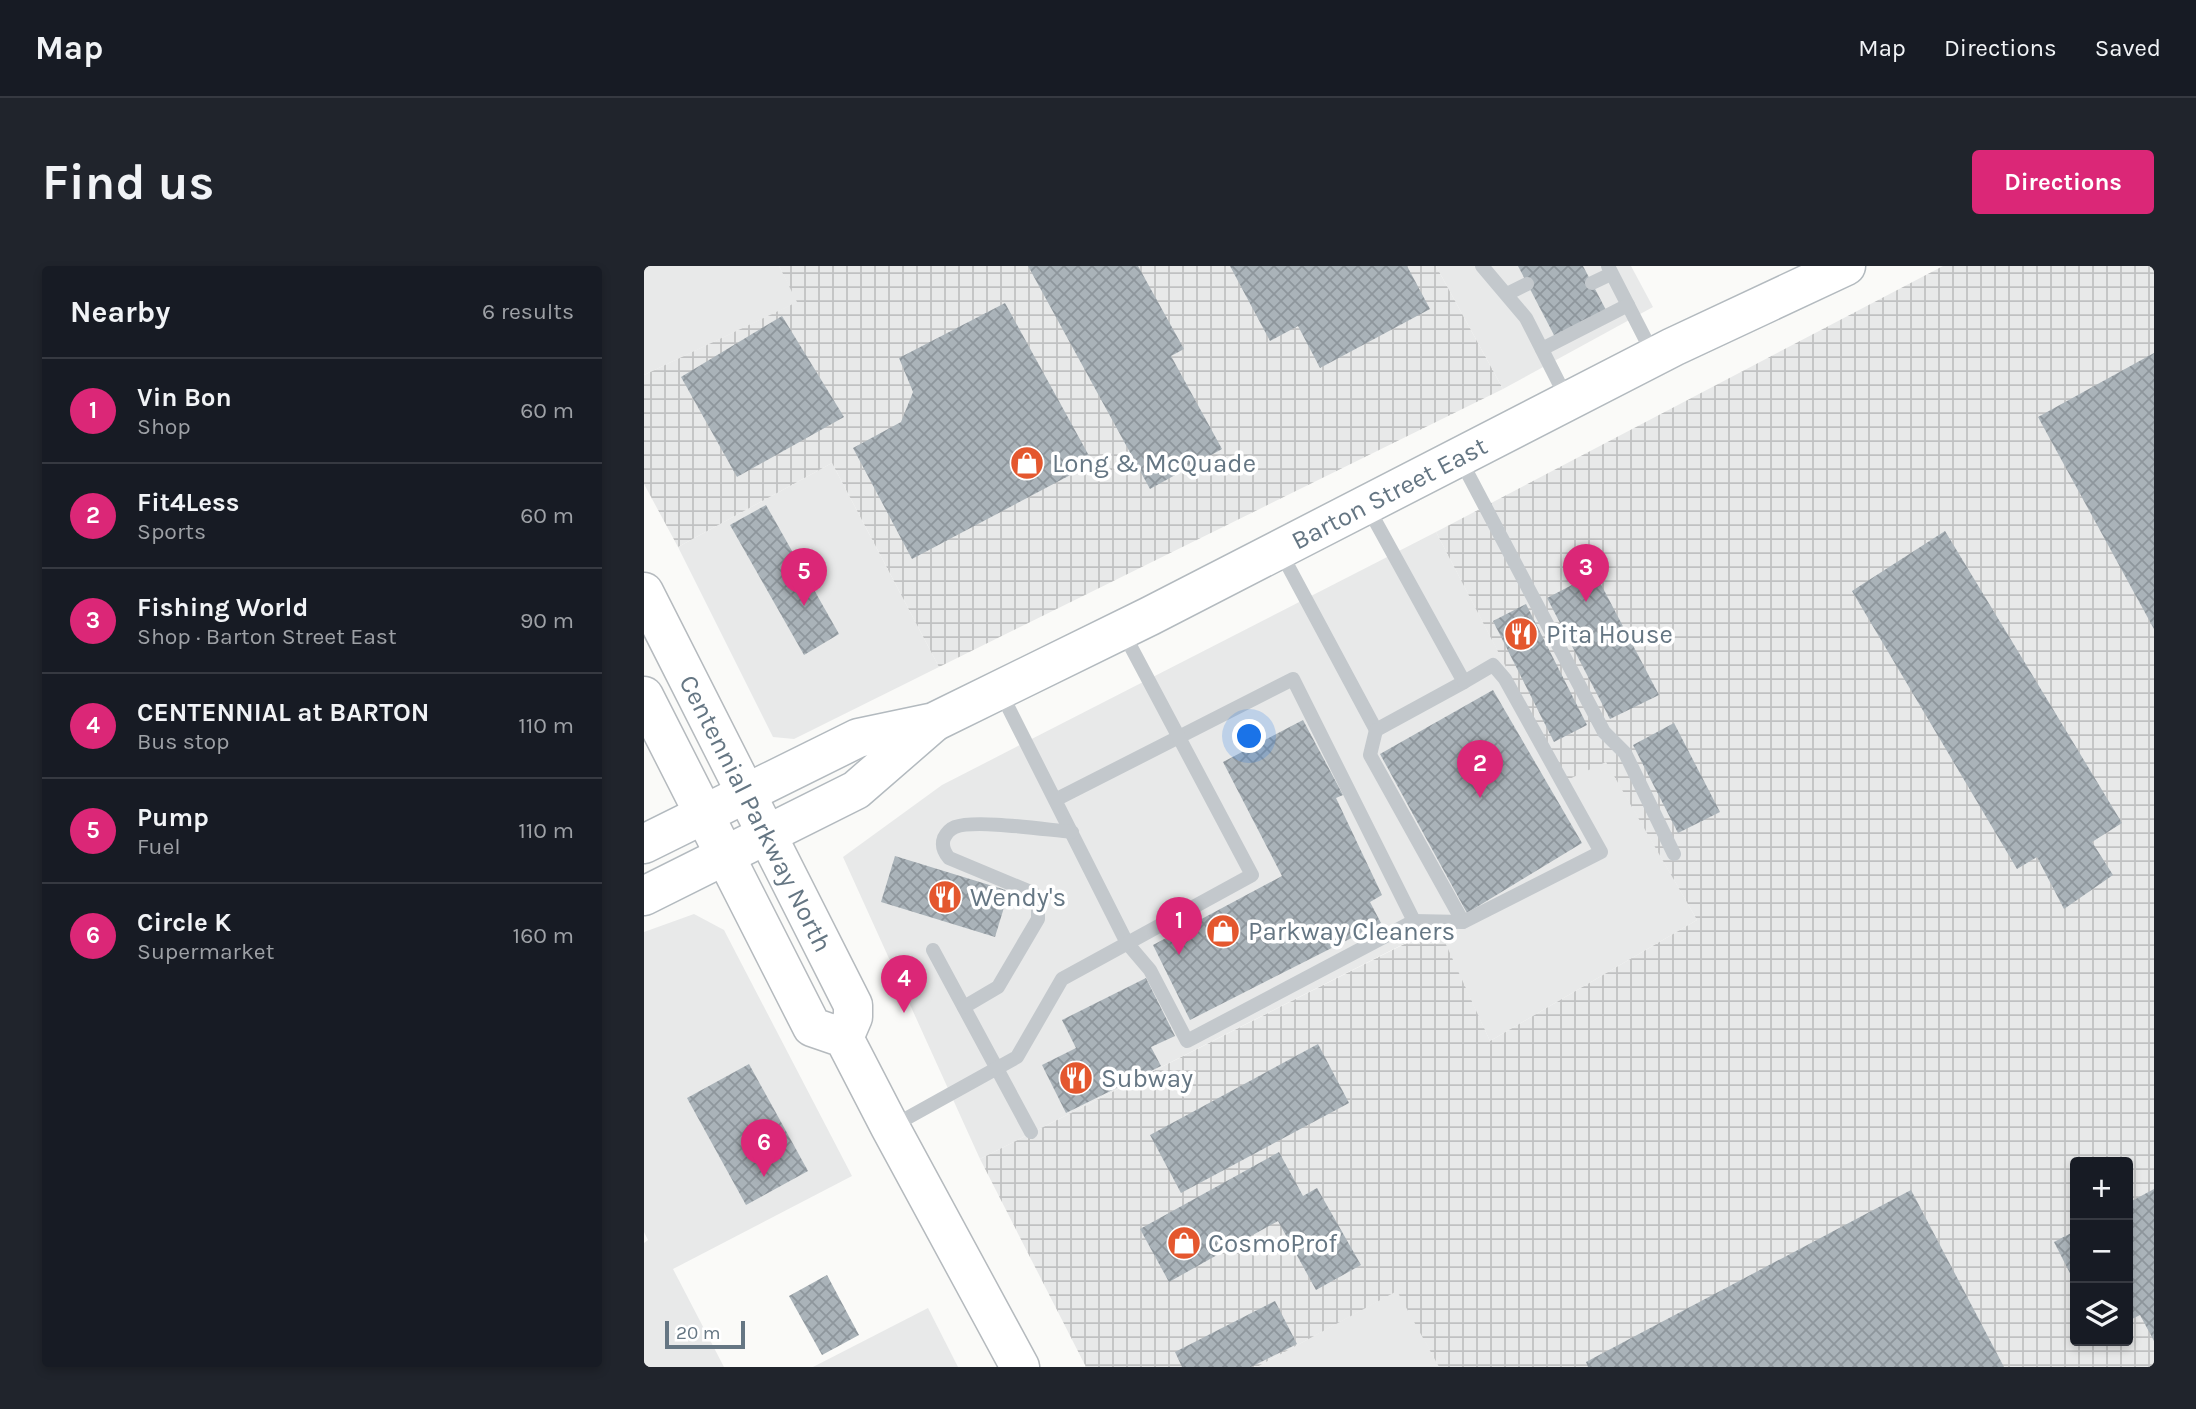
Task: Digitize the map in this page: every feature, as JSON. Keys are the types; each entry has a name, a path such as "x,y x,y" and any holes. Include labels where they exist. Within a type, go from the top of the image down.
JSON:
{"main road":[{"name":"Barton Street East","path":"644,844 858,738 934,722 1000,690 1822,271"},
{"name":"Centennial Parkway North","path":"644,592 853,1005 853,1017 844,1038 812,1027 644,696"},
{"name":"Barton Street East","path":"644,896 856,790 934,722"},
{"path":"844,1038 1020,1367"}],"lane":[{"path":"1482,266 1526,318 1568,401"},
{"path":"1592,283 1609,270 1654,357"},
{"path":"1507,294 1527,284"},
{"path":"1542,349 1628,305"},
{"path":"1526,318 1541,310"},
{"path":"1459,456 1604,732 1625,753 1674,854"},
{"path":"1367,505 1464,682"},
{"path":"1279,550 1376,730 1370,755 1463,922"},
{"path":"890,1127 1017,1057 1062,979 1252,875 1122,630"},
{"path":"1000,690 1128,943 1150,970 1187,1041 1414,921 1463,922 1601,852 1505,680 1493,665 1376,730"},
{"path":"1055,800 1293,679 1414,921"},
{"path":"964,1007 998,987 1038,919 1040,910 1038,900 1026,889 949,858 944,852 946,834 952,827 978,824 1072,832"},
{"path":"933,950 1031,1132"}],"shaded area":[{"path":"644,266 779,266 798,302 644,375"},
{"path":"779,266 1436,266 1503,389 939,667 832,463 678,547 644,484 644,375 797,302"},
{"path":"1436,266 1631,266 1653,307 1503,389"},
{"path":"1943,266 2154,266 2154,1367 1439,1367 1397,1291 1257,1367 1086,1367 980,1159 1438,927 1490,1041 1697,920 1606,762 1565,781 1436,532"},
{"path":"832,463 939,667 794,739 773,737 678,547"},
{"path":"1436,532 1565,780 1606,761 1697,920 1490,1041 1437,927 980,1159 843,857 942,785"},
{"path":"694,914 724,930 852,1176 673,1269 724,1367 644,1367 644,1243 648,1240 644,1232 644,932"},
{"path":"1398,1290 1439,1367 1257,1367"},
{"path":"928,1308 958,1367 813,1367"}],"building":[{"path":"1028,266 1138,266 1184,349 1171,356 1222,449 1150,489"},
{"path":"1230,266 1407,266 1430,309 1320,368 1298,326 1270,341"},
{"path":"1518,266 1583,266 1606,310 1555,337"},
{"path":"1005,303 1093,463 912,559 853,448 901,422 913,392 899,358"},
{"path":"782,316 844,417 737,477 681,377"},
{"path":"2154,353 2154,629 2038,417"},
{"path":"766,505 839,634 804,655 730,525"},
{"path":"1945,531 2122,823 2092,842 2113,875 2064,909 2037,857 2017,869 1852,591"},
{"path":"1595,573 1659,695 1610,719 1547,598"},
{"path":"1526,604 1587,725 1554,742 1493,621"},
{"path":"1493,690 1582,843 1467,913 1380,754"},
{"path":"1303,720 1343,795 1336,798 1382,895 1370,902 1381,923 1190,1020 1153,945 1282,876 1223,762"},
{"path":"1674,723 1720,812 1678,833 1633,745"},
{"name":"Wendy's","path":"895,856 1009,891 995,937 881,902"},
{"path":"1146,978 1175,1036 1151,1047 1161,1066 1066,1113 1042,1065 1076,1048 1062,1020"},
{"path":"1318,1044 1349,1103 1181,1193 1150,1135"},
{"path":"749,1064 808,1171 746,1205 687,1098"},
{"path":"1279,1152 1303,1196 1317,1188 1361,1265 1316,1290 1278,1221 1169,1282 1140,1229"},
{"path":"2154,1189 2154,1341 2140,1315 2133,1318 2133,1200"},
{"path":"1911,1190 2004,1367 1588,1367 1586,1362"},
{"path":"2070,1234 2070,1273 2054,1242"},
{"path":"827,1275 859,1335 822,1355 789,1296"},
{"path":"1275,1301 1297,1344 1251,1367 1182,1367 1175,1352"}],"place":[{"name":"Long & McQuade","path":"1027,463"},
{"name":"Fishing World","path":"1586,602"},
{"name":"Pump","path":"804,606"},
{"name":"Pita House","path":"1521,634"},
{"name":"Fit4Less","path":"1480,798"},
{"name":"Wendy's","path":"945,897"},
{"name":"Parkway Cleaners","path":"1223,931"},
{"name":"Vin Bon","path":"1179,955"},
{"name":"CENTENNIAL at BARTON","path":"904,1013"},
{"name":"Subway","path":"1076,1078"},
{"name":"Circle K","path":"764,1177"},
{"name":"CosmoProf","path":"1184,1243"}]}
